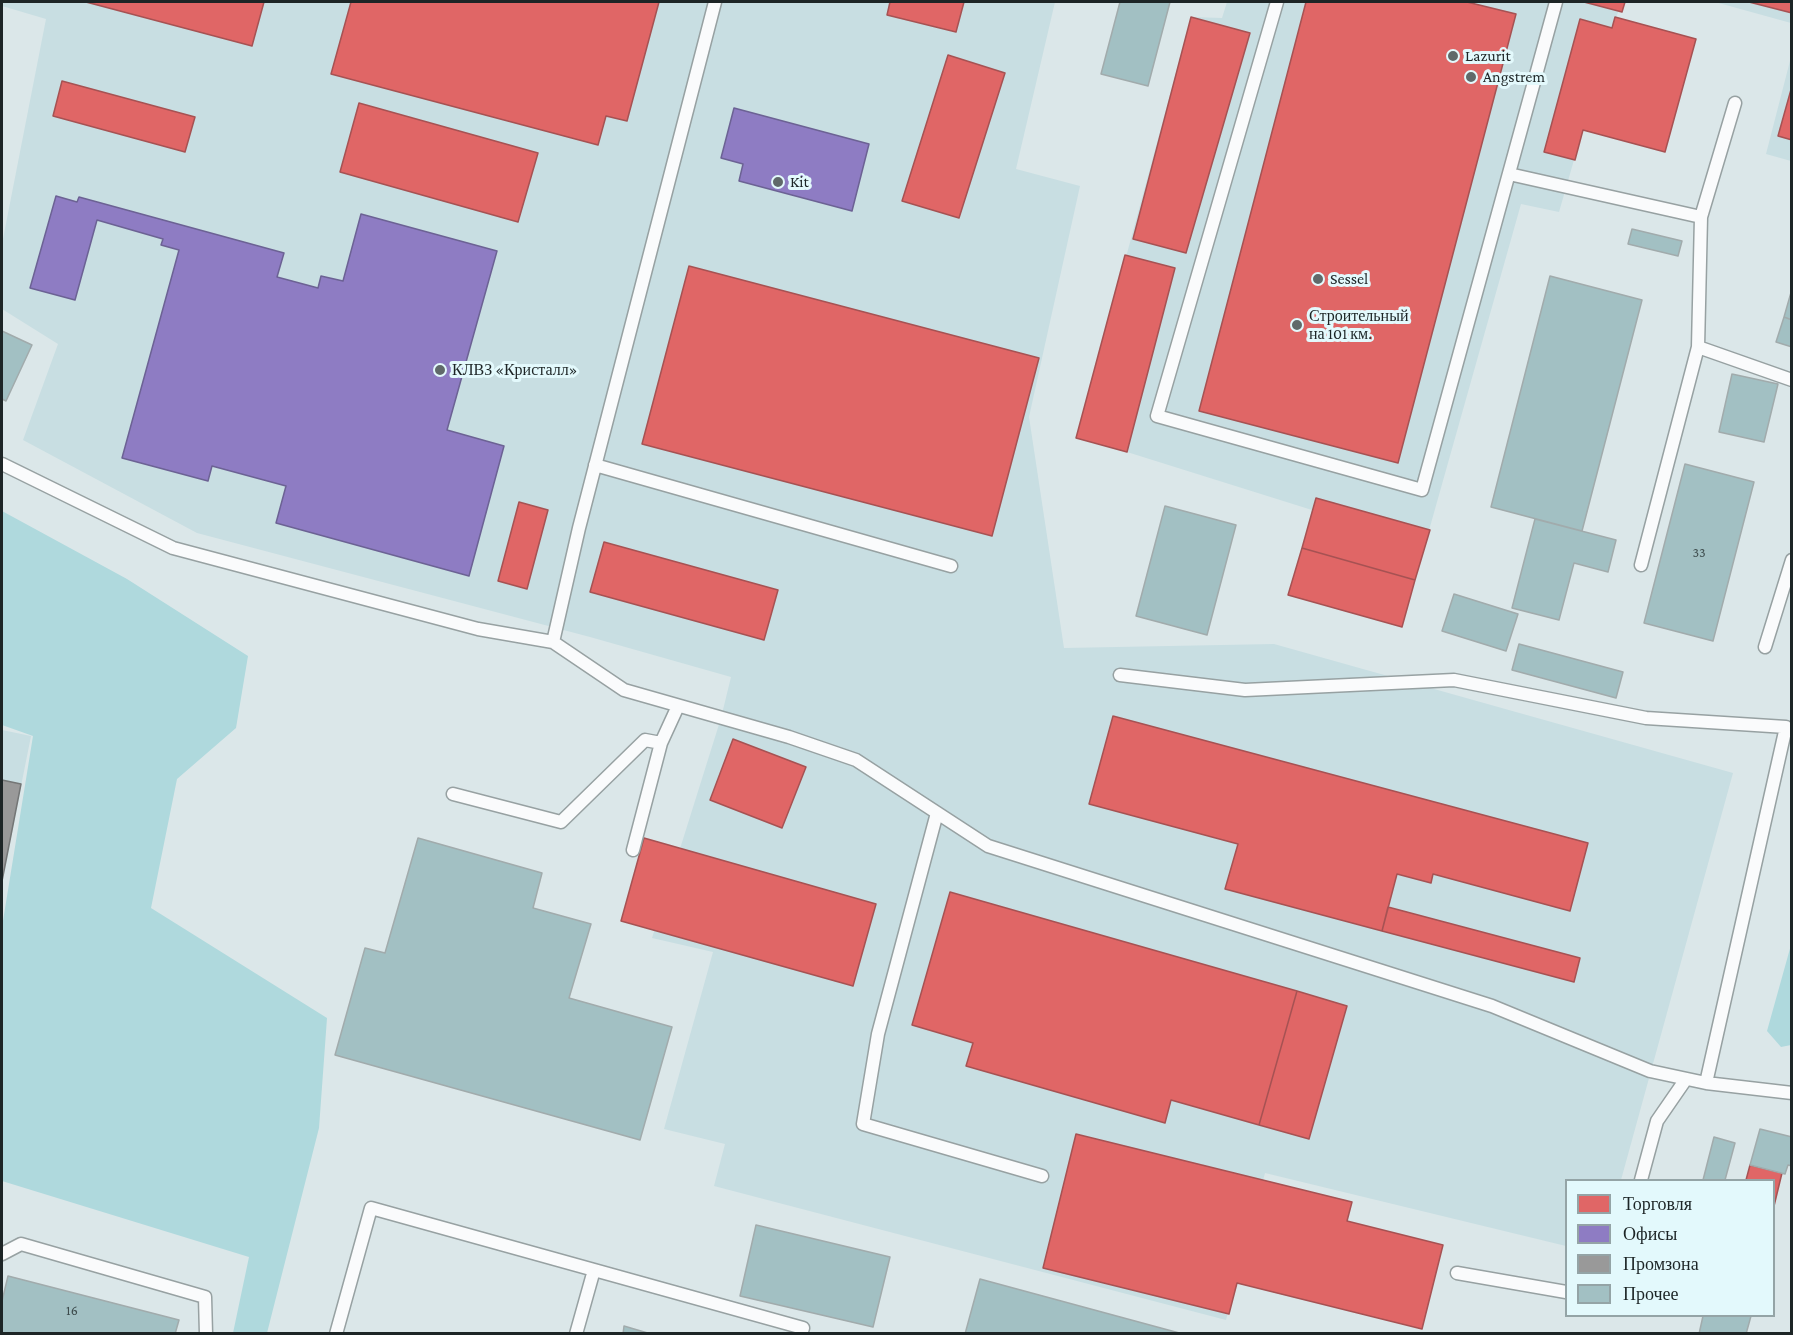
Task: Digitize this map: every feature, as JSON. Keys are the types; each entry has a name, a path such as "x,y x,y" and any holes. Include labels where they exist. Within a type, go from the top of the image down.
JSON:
{"lane":[{"path":"553,642 579,528 715,2"},
{"path":"1277,2 1157,416 1422,490 1556,2"},
{"path":"1641,565 1698,347 1701,217 1735,103"},
{"path":"1509,174 1701,217"},
{"path":"1698,347 1791,380"},
{"path":"2,464 173,548 478,629 553,642 624,690 789,737 856,760 988,846 1492,1006 1650,1071 1706,1083 1791,1093"},
{"path":"595,465 951,566"},
{"path":"1765,647 1791,560"},
{"path":"1120,675 1245,690 1454,680 1646,718 1786,727 1706,1083"},
{"path":"633,850 661,743 678,706"},
{"path":"453,794 561,822 645,740 661,743"},
{"path":"937,813 878,1034 863,1124 1042,1176"},
{"path":"1641,1179 1657,1121 1686,1079"},
{"path":"336,1334 371,1208 803,1328 801,1334"},
{"path":"2,1254 21,1244 205,1297 206,1334"},
{"path":"576,1334 594,1270"},
{"path":"1457,1273 1565,1293"}],"shaded area":[{"path":"2,2 1055,2 1016,169 1080,186 1029,417 1064,648 1274,644 1733,773 1621,1179 1565,1179 1565,1246 1265,1173 1226,1320 714,1186 725,1144 664,1129 713,952 652,938 721,718 731,677 590,637 197,533 23,440 58,344 2,309 2,244 46,19 2,6"},
{"name":"Строительный на 101 км.","path":"1227,2 1622,2 1612,28 1559,212 1521,204 1415,580 1302,548 1312,510 1077,438 1191,17 1222,18"},
{"path":"1715,2 1791,2 1791,23"},
{"path":"1791,57 1791,161 1766,154"},
{"path":"2,511 127,579 248,656 236,728 177,779 151,908 327,1018 319,1128 267,1333 233,1333 249,1257 2,1181 2,927 33,736 2,725"},
{"path":"2,730 31,736 2,881"},
{"path":"1791,945 1791,1045 1781,1047 1767,1031"}],"building: Торговля":[{"path":"86,2 264,2 252,46"},
{"path":"351,2 659,2 627,121 606,116 598,145 331,74"},
{"path":"890,2 964,2 956,32 887,15"},
{"path":"1306,2 1467,2 1516,14 1398,463 1199,411"},
{"path":"1584,2 1625,2 1622,12"},
{"path":"1749,2 1792,2 1792,13"},
{"path":"1191,17 1250,33 1186,253 1133,239"},
{"path":"1615,17 1696,39 1665,152 1583,130 1575,160 1544,152 1580,19 1612,28"},
{"path":"948,55 1005,73 959,218 902,201"},
{"path":"62,81 195,117 185,152 53,116"},
{"path":"1792,86 1792,140 1778,136"},
{"path":"359,103 538,153 518,222 340,172"},
{"path":"1125,255 1175,268 1127,452 1076,438"},
{"path":"689,266 1039,358 992,536 642,444"},
{"path":"1316,498 1430,530 1415,580 1302,548"},
{"path":"519,502 548,510 527,589 498,581"},
{"path":"604,542 778,590 764,640 590,592"},
{"path":"1302,548 1415,580 1402,627 1288,595"},
{"path":"1113,716 1588,843 1570,911 1433,874 1431,883 1397,874 1382,931 1225,889 1238,844 1089,804"},
{"path":"733,739 806,767 782,828 710,800"},
{"path":"644,838 876,904 853,986 621,921"},
{"path":"950,892 1297,991 1259,1125 1171,1100 1165,1123 966,1066 973,1043 912,1025"},
{"path":"1388,907 1580,958 1574,982 1382,931"},
{"path":"1297,991 1347,1006 1309,1139 1259,1125"},
{"path":"1076,1134 1352,1202 1347,1221 1443,1245 1422,1329 1237,1283 1229,1314 1043,1268"},
{"path":"1750,1165 1782,1173 1775,1202 1775,1179 1746,1179"}],"building: Офисы":[{"path":"734,108 869,144 852,211 739,181 743,164 721,158"},
{"path":"56,196 77,202 79,197 284,253 277,277 318,288 321,276 343,281 361,214 497,251 447,430 504,446 469,576 276,523 286,486 212,466 208,481 122,458 179,250 161,245 163,239 97,220 75,300 30,288"}],"building: Промзона":[{"path":"2,780 21,784 2,881"}],"building: Прочее":[{"path":"1120,2 1170,2 1148,86 1101,74"},
{"path":"1632,229 1682,241 1678,256 1628,244"},
{"path":"1550,276 1642,300 1582,531 1491,507"},
{"path":"1792,289 1792,320 1784,317"},
{"path":"1784,317 1792,320 1792,347 1776,342"},
{"path":"2,331 32,345 6,401 2,399"},
{"path":"1732,374 1778,384 1764,442 1719,432"},
{"path":"1685,464 1754,482 1713,641 1644,623"},
{"path":"1165,506 1236,525 1207,635 1136,616"},
{"path":"1535,519 1616,540 1608,572 1574,563 1559,620 1512,608"},
{"path":"1454,594 1518,614 1506,651 1442,631"},
{"path":"1519,644 1623,672 1616,698 1512,670"},
{"path":"418,838 542,873 533,908 591,924 569,998 672,1027 640,1140 335,1055 365,948 385,953"},
{"path":"1760,1129 1792,1137 1792,1166 1788,1165 1785,1174 1750,1165"},
{"path":"1714,1137 1735,1143 1725,1179 1703,1179"},
{"path":"756,1225 890,1257 873,1327 740,1296"},
{"path":"8,1276 179,1320 175,1334 2,1334 2,1301"},
{"path":"980,1279 1183,1334 965,1334"},
{"path":"1703,1317 1751,1317 1746,1334 1699,1334"},
{"path":"624,1326 651,1334 623,1334"}],"place":[{"name":"Lazurit","path":"1453,56"},
{"name":"Angstrem","path":"1471,77"},
{"name":"Kit","path":"778,182"},
{"name":"Sessel","path":"1318,279"},
{"name":"Строительный на 101 км.","path":"1297,325"},
{"name":"КЛВЗ «Кристалл»","path":"440,370"}]}
